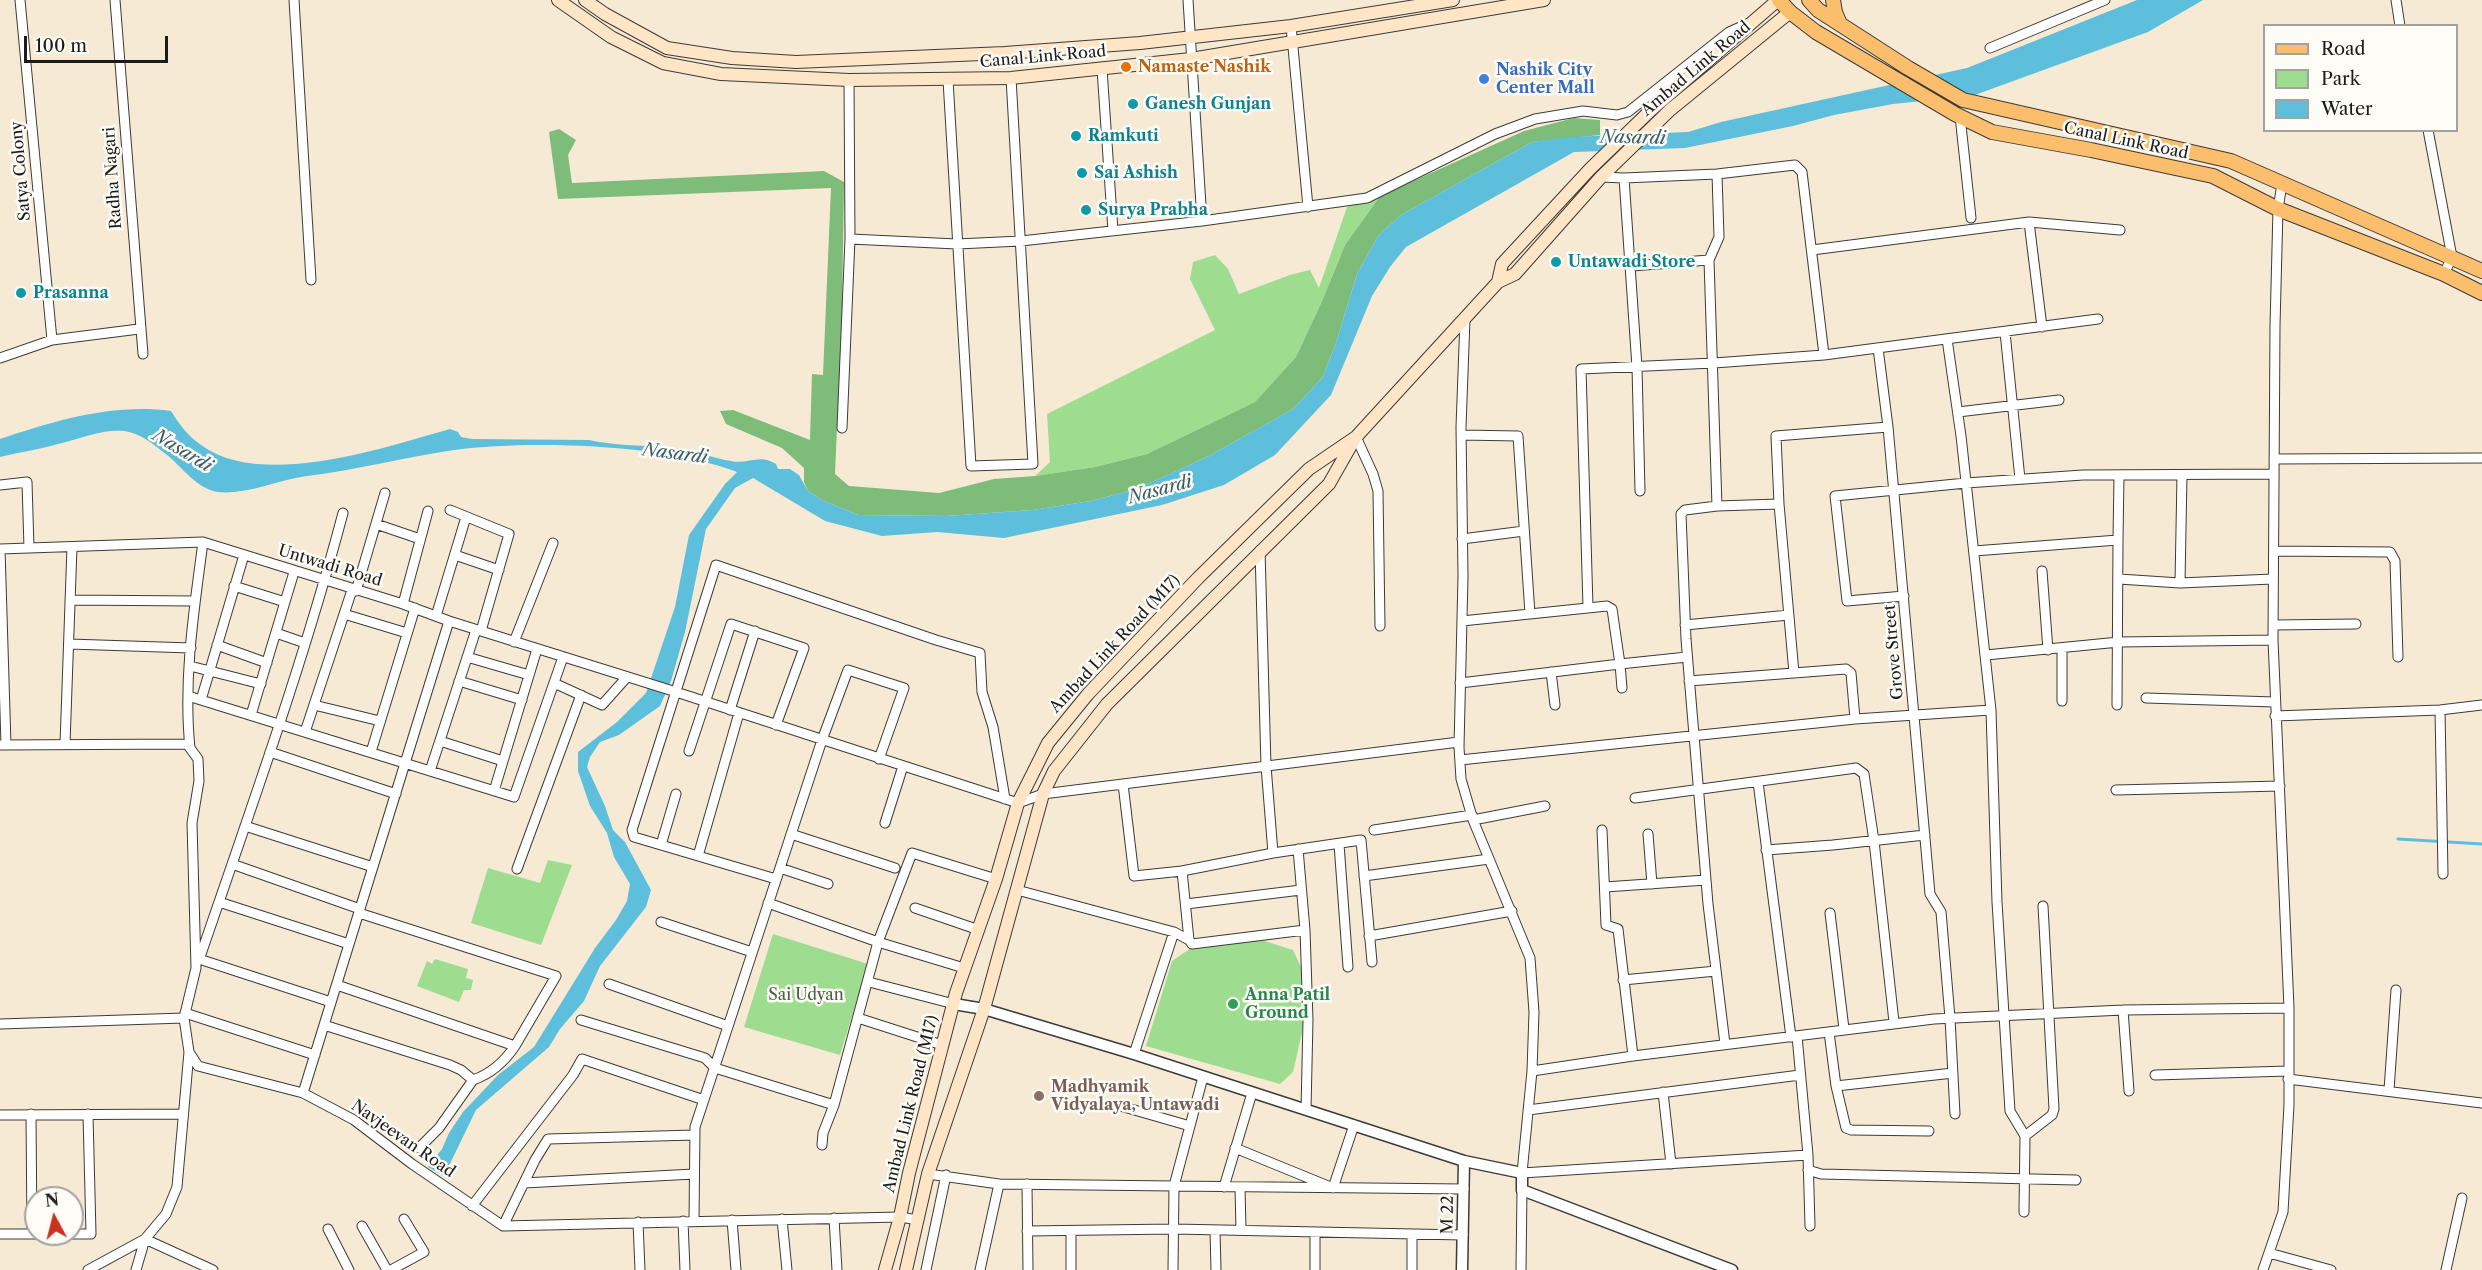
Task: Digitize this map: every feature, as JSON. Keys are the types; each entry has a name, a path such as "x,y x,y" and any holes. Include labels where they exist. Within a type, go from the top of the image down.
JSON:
{"main road":[{"name":"Canal Link Road","path":"558,0 611,37 663,63 721,74 849,80 1011,78 1191,59 1544,0"},
{"name":"Canal Link Road","path":"585,0 604,14 667,48 732,58 796,62 1005,54 1189,37 1291,26 1453,0"},
{"name":"Canal Link Road","path":"1778,0 1816,32 1960,116 1992,132 2213,176 2278,209 2444,274 2482,293"},
{"name":"Ambad Link Road","path":"1590,169 1722,43 1754,22 1778,0"},
{"name":"Ambad Link Road","path":"1612,166 1670,110 1804,0"},
{"name":"Canal Link Road","path":"1809,0 1818,10 1908,68 1963,100 2231,161 2482,271"},
{"path":"1833,0 1834,12 1840,24"},
{"name":"Ambad Link Road (M17)","path":"885,1270 942,1045 964,968 996,879 1012,801 1048,743 1088,694 1198,579 1310,469 1356,436 1498,282 1515,274 1612,166"},
{"name":"Ambad Link Road (M17)","path":"1498,282 1502,264 1590,169"},
{"path":"906,1270 928,1174 984,1009 1043,794 1054,771 1107,704 1329,484 1356,436"}],"street":[{"name":"Satya Colony","path":"20,0 52,340"},
{"name":"Radha Nagari","path":"115,0 142,354"},
{"path":"294,0 311,280"},
{"path":"1188,0 1203,221"},
{"path":"1990,48 2105,0"},
{"path":"2396,0 2400,24"},
{"path":"1291,26 1308,207"},
{"path":"850,239 957,244 1021,241 1203,221 1367,198 1495,134 1535,119 1583,111 1617,115 1625,113 1722,43"},
{"path":"1102,69 1113,231"},
{"path":"948,80 971,466 1033,464 1011,78"},
{"path":"842,428 850,239 849,80"},
{"path":"1960,116 1971,218"},
{"path":"2428,132 2452,257 2444,274"},
{"path":"1601,177 1717,174 1795,165 1799,167 1802,172 1824,355"},
{"path":"1717,174 1719,237 1709,260 1718,506"},
{"path":"1624,178 1632,266 1640,491"},
{"path":"2263,1270 2283,1212 2288,1075 2289,1008 2273,640 2273,474 2278,209 2282,184"},
{"path":"1812,250 2029,222 2120,230"},
{"path":"2029,222 2042,327"},
{"path":"1632,266 1709,260"},
{"path":"1465,319 1461,435 1462,621 1459,741 1461,779 1472,817 1530,958 1534,1012 1532,1071 1522,1173 1521,1270"},
{"path":"1588,607 1580,370 1824,355 2098,319"},
{"path":"0,358 52,340 139,329"},
{"path":"2005,332 2020,479"},
{"path":"1947,339 1958,412 1991,710 1997,902 2010,1111 2025,1136 2024,1212"},
{"name":"Grove Street","path":"1878,348 1888,427 1930,894 1941,912 1955,1114"},
{"path":"1958,412 2060,400"},
{"path":"1794,673 1779,504 1776,436 1888,427"},
{"path":"1461,435 1518,436 1530,614"},
{"path":"1356,436 1374,474 1378,491 1380,626"},
{"path":"2274,459 2482,458"},
{"path":"1904,596 1847,602 1835,496 2020,479 2119,475 2273,474"},
{"path":"2117,705 2119,475"},
{"path":"2181,583 2182,475"},
{"path":"0,485 27,482 29,548"},
{"path":"305,732 385,493"},
{"path":"1725,1044 1706,880 1687,657 1682,511 1718,506 1779,504"},
{"path":"430,771 467,657 499,570 509,534 450,510"},
{"path":"403,604 428,511"},
{"path":"88,1270 145,1239 166,1214 177,1187 189,1052 184,1015 198,963 280,725 325,581 343,513"},
{"path":"436,616 466,517"},
{"path":"376,524 420,539"},
{"path":"1462,539 1524,531"},
{"path":"1974,551 2118,540"},
{"path":"190,748 187,719 190,648 203,542"},
{"name":"Untwadi Road","path":"0,549 203,542 675,691 1012,801"},
{"path":"514,642 553,543"},
{"path":"65,744 72,547"},
{"path":"0,549 3,745 187,744 198,759 199,781 192,824 198,963"},
{"path":"1260,550 1266,766 1273,853"},
{"path":"2274,551 2390,552 2395,561 2398,657"},
{"path":"201,700 244,555"},
{"path":"455,555 499,570"},
{"path":"776,879 634,837 632,830 716,565 980,653 982,692 1012,801 1043,794 1459,741"},
{"path":"2043,571 2048,650"},
{"path":"251,715 294,572"},
{"path":"2119,579 2181,583 2273,579"},
{"path":"234,586 285,602"},
{"path":"70,600 195,601"},
{"path":"1462,621 1607,606 1612,609 1622,688"},
{"path":"371,752 415,609"},
{"path":"344,614 407,633"},
{"path":"1685,625 1789,615"},
{"path":"303,1093 449,621"},
{"path":"689,751 731,624 804,648 776,725"},
{"path":"2273,625 2356,624"},
{"path":"698,856 755,632"},
{"path":"276,633 305,643"},
{"path":"1986,655 2119,642 2273,640"},
{"path":"69,644 190,648"},
{"path":"217,645 267,663"},
{"path":"494,791 537,649"},
{"path":"2062,649 2062,701"},
{"path":"467,657 529,675"},
{"path":"188,696 514,797 563,657"},
{"path":"1460,682 1687,657"},
{"path":"190,666 261,684"},
{"path":"694,1221 695,1126 822,740 848,670 904,688 879,759"},
{"path":"1689,681 1849,670 1855,719"},
{"path":"1551,672 1555,705"},
{"path":"554,683 602,705 627,677"},
{"path":"459,681 522,700"},
{"path":"517,869 581,695"},
{"path":"2146,698 2275,702"},
{"path":"314,705 380,721"},
{"path":"2276,716 2440,710 2482,705"},
{"path":"1460,760 1855,719 1991,710"},
{"path":"2440,710 2443,874"},
{"path":"440,741 503,761"},
{"path":"270,752 396,794"},
{"path":"885,823 903,766"},
{"path":"1635,798 1856,768 1860,770 1864,774 1874,841 1894,1022"},
{"path":"1758,782 1800,1075 1808,1155 1810,1226"},
{"path":"1123,784 1134,876 1182,871 1273,853 1361,840 1372,962"},
{"path":"2116,790 2280,786"},
{"path":"661,845 676,794"},
{"path":"1374,830 1545,806"},
{"path":"245,826 373,867"},
{"path":"1602,830 1606,925 1618,929 1633,1056"},
{"path":"791,834 894,868"},
{"path":"1648,834 1652,884"},
{"path":"1766,850 1925,835"},
{"path":"1339,844 1348,967"},
{"path":"1298,849 1305,930 1308,1020 1306,1110"},
{"path":"822,1145 823,1133 834,1105 878,942 912,853 996,879"},
{"path":"1364,876 1489,859"},
{"path":"232,864 360,911 556,976 508,1056 483,1076 473,1080 439,1128 419,1148"},
{"path":"780,868 828,884"},
{"path":"1182,871 1189,940"},
{"path":"1605,887 1706,880"},
{"path":"1017,890 1174,932 1192,944 1305,930"},
{"path":"1186,904 1301,890"},
{"path":"219,902 349,944"},
{"path":"768,903 878,942 964,968"},
{"path":"2025,1136 2052,1115 2054,1109 2043,906"},
{"path":"915,908 979,930"},
{"path":"1370,936 1512,911"},
{"path":"1830,913 1844,1029"},
{"path":"661,922 752,952"},
{"path":"1134,1054 1174,932"},
{"path":"198,963 332,1002"},
{"path":"1623,980 1716,971"},
{"path":"869,982 954,1004 984,1009 1134,1054 1464,1161 1522,1173 1808,1155"},
{"path":"609,984 728,1026"},
{"path":"337,985 515,1046"},
{"path":"2389,1090 2396,990"},
{"path":"1532,1071 1894,1022 2123,1011 2289,1008"},
{"path":"2123,1011 2129,1091"},
{"path":"0,1024 184,1015 315,1055"},
{"path":"858,1018 942,1045"},
{"path":"581,1020 705,1058 715,1068 834,1105"},
{"path":"324,1025 450,1065 461,1070 473,1080"},
{"path":"1830,1032 1836,1086 1846,1128 1851,1130 1929,1131"},
{"name":"Navjeevan Road","path":"189,1052 198,1066 303,1093 354,1120 412,1164 502,1226"},
{"path":"472,1206 573,1076 582,1059 704,1100"},
{"path":"1836,1086 1953,1073"},
{"path":"1528,1110 1800,1075"},
{"path":"2155,1075 2288,1075 2482,1103"},
{"path":"1173,1270 1174,1186 1203,1077"},
{"path":"1663,1092 1671,1164"},
{"path":"1224,1186 1252,1093"},
{"path":"1117,1105 1190,1126"},
{"path":"0,1114 183,1114"},
{"path":"31,1114 32,1186"},
{"path":"84,1234 91,1234 88,1114"},
{"path":"1333,1188 1354,1125"},
{"path":"695,1135 548,1139 502,1226 900,1217 918,1220"},
{"path":"1235,1148 1333,1188"},
{"name":"M 22","path":"1462,1270 1464,1161"},
{"path":"1808,1170 1821,1174 2076,1180"},
{"path":"524,1183 694,1174"},
{"path":"928,1174 999,1184 1464,1189"},
{"path":"926,1270 946,1175"},
{"path":"980,1270 999,1184"},
{"path":"1027,1184 1028,1270"},
{"path":"1240,1187 1241,1230"},
{"path":"1522,1190 1732,1270"},
{"path":"2446,1270 2462,1198"},
{"path":"834,1218 837,1270"},
{"path":"362,1226 389,1270 424,1252 404,1219"},
{"path":"782,1219 787,1270"},
{"path":"732,1220 736,1270"},
{"path":"683,1221 685,1270"},
{"path":"638,1222 640,1270"},
{"path":"328,1229 349,1270"},
{"path":"1027,1231 1174,1229 1463,1235"},
{"path":"1215,1230 1216,1270"},
{"path":"1071,1232 1071,1270"},
{"path":"1315,1232 1315,1270"},
{"path":"0,1234 24,1234"},
{"path":"1412,1234 1412,1270"},
{"path":"136,1270 145,1239"},
{"path":"145,1239 213,1270"},
{"path":"2269,1252 2331,1270"}],"green space":[{"path":"1574,118 1600,120 1600,135 1532,142 1401,215 1378,236 1357,274 1335,346 1322,378 1293,409 1209,456 1137,489 1091,501 1033,510 946,516 858,515 824,501 808,491 804,482 804,468 782,448 726,424 720,411 733,410 810,440 812,374 823,375 831,188 558,199 549,132 559,129 576,140 568,155 572,183 824,171 844,182 842,310 835,474 849,486 939,493 994,479 1035,476 1095,467 1147,454 1255,402 1296,357 1345,245 1380,196 1524,131"},
{"path":"1380,196 1345,245 1296,357 1255,402 1147,454 1095,467 1035,476 1050,462 1047,414 1215,330 1190,279 1193,262 1215,255 1228,269 1239,294 1310,270 1319,288 1347,207"},
{"path":"548,860 572,865 541,945 471,923 488,868 540,883"},
{"name":"Sai Udyan","path":"773,934 868,964 840,1055 744,1027"},
{"name":"Anna Patil Ground","path":"1255,938 1293,950 1309,984 1304,1024 1293,1072 1280,1084 1146,1046 1172,961 1191,948"},
{"path":"435,959 468,969 466,978 473,980 471,990 464,990 459,1002 417,986 427,961 432,964"}],"water":[{"name":"Nasardi","path":"2137,0 2203,0 2148,32 1972,96 1893,104 1685,148 1574,152 1406,247 1372,296 1331,395 1275,455 1224,485 1162,505 1004,538 937,532 882,536 825,521 753,478 735,488 706,529 685,632 671,681 660,706 619,735 600,742 590,757 587,767 613,830 625,842 651,890 646,907 600,966 584,1001 560,1029 549,1047 476,1110 444,1176 428,1167 442,1149 449,1133 463,1112 498,1075 534,1047 627,901 630,884 614,857 607,833 590,806 578,771 578,752 617,722 646,693 675,607 689,535 725,484 737,472 673,455 636,450 521,445 454,450 296,478 240,491 218,492 203,487 173,460 142,437 124,431 100,433 0,457 0,439 20,432 84,415 127,409 149,409 171,411 184,430 201,445 227,458 256,464 324,461 359,454 450,429 458,432 461,437 472,439 589,440 680,449 737,462 764,459 776,464 778,469 790,469 799,475 808,491 824,501 858,515 946,516 1033,510 1091,501 1137,489 1209,456 1293,409 1322,378 1335,346 1357,274 1378,236 1401,215 1532,142 1569,137 1688,132 1721,122 1967,68"}],"waterway":[{"path":"2398,839 2482,844"}],"place":[{"name":"Namaste Nashik","path":"1126,67"},
{"name":"Nashik City Center Mall","path":"1484,79"},
{"name":"Ganesh Gunjan","path":"1133,104"},
{"name":"Ramkuti","path":"1076,136"},
{"name":"Sai Ashish","path":"1082,173"},
{"name":"Surya Prabha","path":"1086,210"},
{"name":"Untawadi Store","path":"1556,262"},
{"name":"Prasanna","path":"21,293"},
{"name":"Anna Patil Ground","path":"1233,1004"},
{"name":"Madhyamik Vidyalaya, Untawadi","path":"1039,1096"}]}
